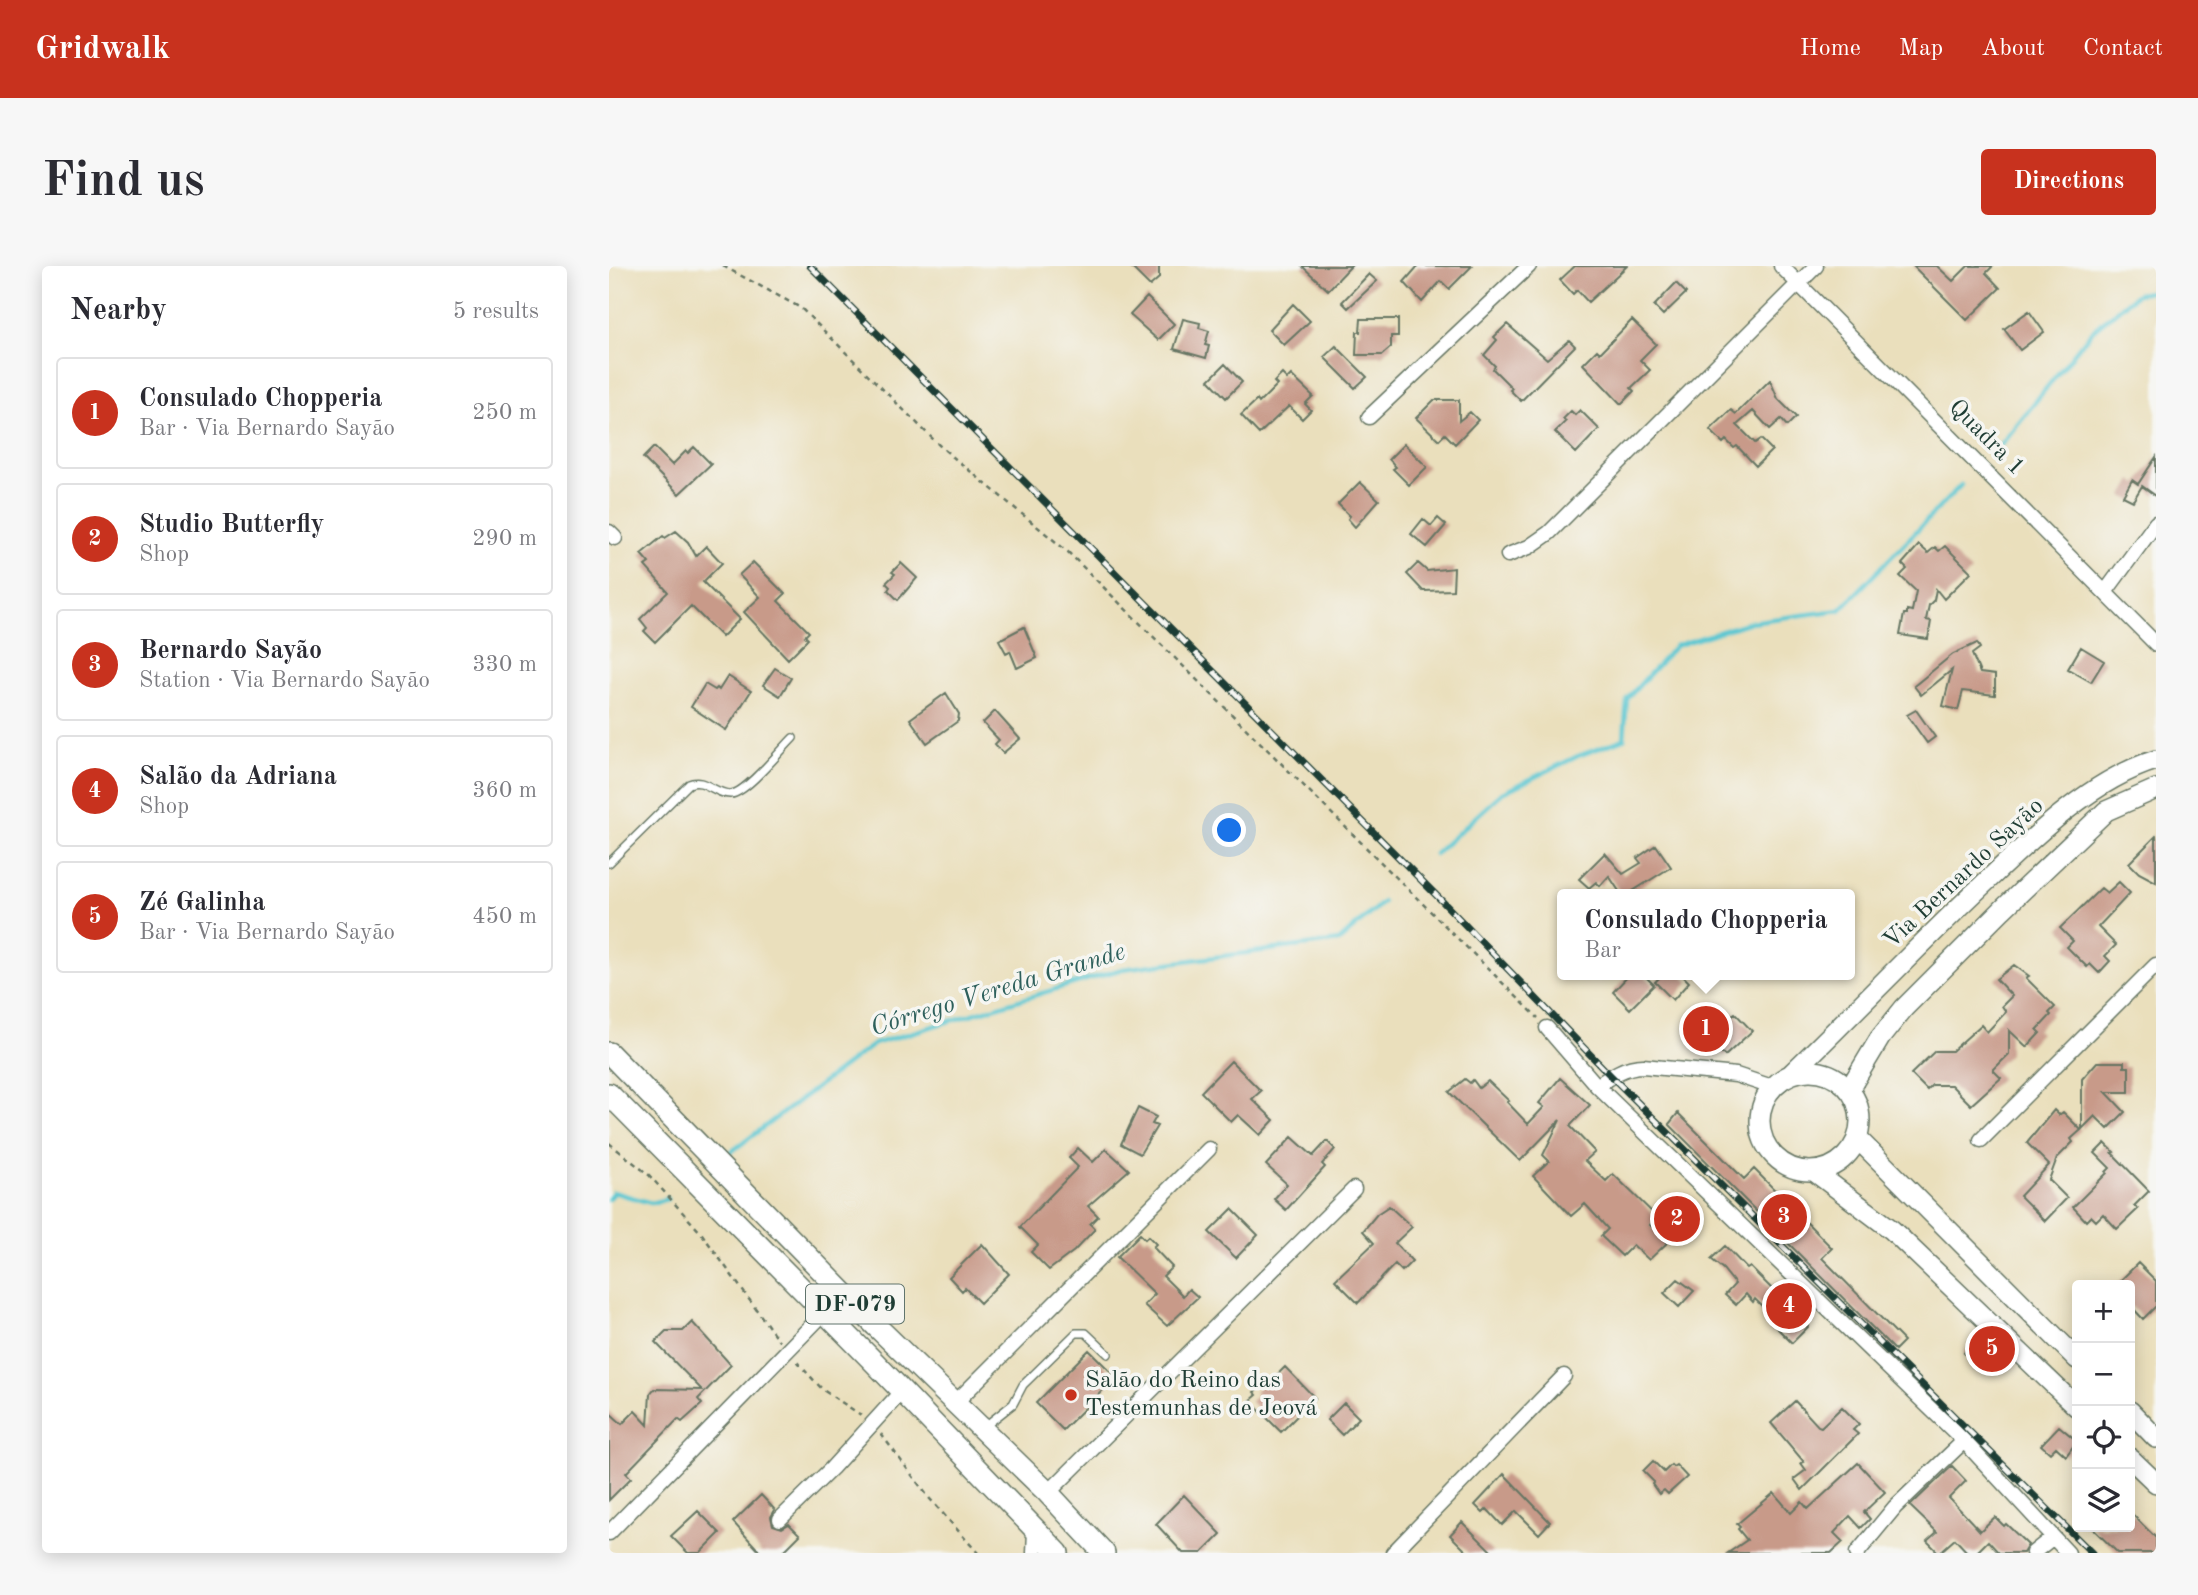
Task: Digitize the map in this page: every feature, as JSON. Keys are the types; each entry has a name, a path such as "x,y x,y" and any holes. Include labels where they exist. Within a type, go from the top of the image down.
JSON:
{"main road":[{"name":"Via Bernardo Sayão","path":"1791,1074 2026,844 2102,784 2134,767 2156,760"},
{"path":"1850,1088 1880,1038 1905,1008 2002,910 2106,811 2156,789"},
{"name":"DF-079","path":"609,1053 954,1403 1048,1493 1104,1553"},
{"path":"1815,1172 1842,1161 1859,1139 1861,1112 1850,1088 1833,1075 1812,1070 1791,1074 1772,1087 1761,1109 1761,1132 1771,1154 1791,1168 1815,1172 1892,1230 2075,1406"},
{"name":"DF-079","path":"609,1094 930,1419 1058,1553"},
{"path":"1859,1139 2072,1354"},
{"path":"875,1363 885,1365 904,1380 911,1379 922,1370"},
{"path":"930,1419 945,1410 983,1432"},
{"path":"2135,1417 2156,1438"},
{"path":"2135,1463 2156,1483"}],"street":[{"path":"1369,417 1529,266"},
{"name":"Quadra 1","path":"1781,266 2156,644"},
{"path":"1508,555 1529,547 1549,533 1816,266"},
{"path":"2106,592 2156,523"},
{"path":"1981,1140 2156,965"},
{"path":"1548,1028 1597,1086 1964,1441 2068,1553"},
{"path":"1597,1086 1621,1070 1643,1066 1736,1075 1772,1087"},
{"path":"954,1403 1209,1149"},
{"path":"1048,1493 1354,1189"},
{"path":"609,1533 825,1312"},
{"path":"1393,1553 1564,1376"},
{"path":"780,1519 832,1468 902,1391"},
{"path":"1857,1553 1895,1507 1964,1441"},
{"path":"1034,1553 1035,1530"},
{"path":"2033,1553 2053,1537"}],"lane":[{"path":"609,863 689,784 700,782 725,794 738,792 793,738"},
{"path":"983,1432 1013,1404 1023,1385 1076,1333 1086,1333 1108,1354"}],"path":[{"path":"723,266 801,308 941,447 1067,552 1548,1028"}],"building":[{"path":"1130,266 1159,266 1159,278 1150,286"},
{"path":"1302,266 1351,266 1328,290"},
{"path":"1418,266 1472,266 1449,289 1441,281 1422,302 1404,282"},
{"path":"1575,266 1627,266 1588,302 1577,290 1573,294 1560,280"},
{"path":"1913,266 1937,266 1953,281 1968,266 1993,266 1986,273 2000,288 1967,320"},
{"path":"1369,274 1377,281 1348,308 1342,302"},
{"path":"1676,283 1686,293 1663,315 1654,306"},
{"path":"1147,297 1174,324 1158,340 1130,315"},
{"path":"1293,304 1310,321 1284,345 1269,330"},
{"path":"2029,311 2044,332 2020,350 2004,329"},
{"path":"1183,319 1200,323 1199,328 1209,331 1205,345 1209,346 1206,358 1174,349"},
{"path":"1361,319 1398,319 1398,336 1391,336 1391,347 1382,355 1356,355 1357,332 1360,332"},
{"path":"1632,320 1656,344 1640,360 1650,370 1631,388 1634,391 1621,404 1583,364 1597,350 1600,353"},
{"path":"1507,324 1547,359 1569,340 1575,346 1521,401 1484,355 1497,340 1494,337"},
{"path":"1336,346 1367,377 1355,388 1324,357"},
{"path":"1225,364 1242,382 1226,398 1209,380"},
{"path":"1282,374 1287,379 1291,375 1313,396 1305,404 1311,410 1302,419 1289,406 1259,434 1241,415 1257,400 1259,403 1277,385 1274,382"},
{"path":"1770,380 1778,399 1796,417 1787,426 1781,419 1770,429 1753,411 1737,425 1755,443 1761,439 1772,450 1756,466 1737,446 1734,448 1726,440 1723,443 1710,430 1731,410 1736,414"},
{"path":"1434,400 1459,400 1459,421 1470,412 1478,420 1455,444 1445,434 1439,440 1416,418"},
{"path":"1580,410 1599,429 1576,453 1555,432 1571,411 1575,415"},
{"path":"1404,444 1427,467 1409,485 1393,469 1396,467 1389,459"},
{"path":"654,447 672,465 694,447 711,464 679,494 643,458"},
{"path":"2156,457 2156,496 2142,486 2133,501 2123,496 2132,480 2138,484"},
{"path":"1360,482 1379,500 1355,527 1348,519 1350,516 1338,504"},
{"path":"1438,518 1446,525 1427,547 1411,534 1423,519 1431,526"},
{"path":"676,531 688,542 696,556 706,546 722,563 703,582 740,619 722,637 691,606 655,642 644,631 647,628 640,619 668,592 645,566 649,563 641,554 663,536 665,538"},
{"path":"1919,545 1928,553 1935,547 1939,551 1945,546 1971,572 1944,599 1936,589 1926,620 1931,621 1928,639 1900,635 1904,614 1907,614 1907,610 1912,611 1916,591 1900,576 1907,569 1902,564"},
{"path":"753,562 785,594 778,601 809,632 805,636 808,639 788,659 744,612 760,597 739,575"},
{"path":"901,563 917,578 898,600 888,590 890,587 886,583"},
{"path":"1418,563 1427,571 1454,568 1453,590 1423,591 1407,574"},
{"path":"1024,627 1037,658 1017,668 1010,651 1006,653 999,640"},
{"path":"1977,643 1980,648 1972,654 1980,673 1995,675 1995,695 1963,691 1958,710 1943,706 1952,670 1921,695 1914,686 1953,654"},
{"path":"2081,647 2104,661 2091,682 2068,669"},
{"path":"775,668 791,678 780,696 763,685"},
{"path":"728,676 751,691 726,730 691,707 705,684 719,690"},
{"path":"946,693 959,714 958,721 927,743 910,719"},
{"path":"1916,710 1935,737 1927,743 1907,715"},
{"path":"995,711 1020,739 1003,753 995,744 999,740 983,723"},
{"path":"2156,836 2156,882 2139,873 2129,863"},
{"path":"1656,845 1671,867 1636,889 1618,889 1609,876 1600,886 1596,882 1589,888 1579,879 1605,853 1623,874 1641,863 1637,858"},
{"path":"2119,882 2130,893 2098,927 2116,945 2105,956 2110,961 2099,973 2090,964 2087,967 2067,947 2073,941 2060,928 2101,888 2107,893"},
{"path":"2014,965 2029,976 2026,978 2055,1007 2037,1030 2040,1033 2027,1047 2009,1030 2009,1054 1993,1070 2001,1078 1971,1105 1951,1085 1932,1085 1927,1090 1911,1074 1935,1051 1952,1051 1981,1025 1987,1032 2006,1012 2002,1006 2012,996 1996,979"},
{"path":"1624,980 1649,980 1654,985 1630,1009 1613,992"},
{"path":"1687,980 1689,982 1673,1000 1655,982"},
{"path":"1718,1005 1729,1017 1735,1013 1752,1031 1725,1056 1694,1025"},
{"path":"1231,1061 1261,1091 1252,1099 1274,1120 1260,1135 1238,1115 1231,1122 1201,1092"},
{"path":"2097,1062 2124,1062 2124,1067 2129,1067 2129,1092 2106,1092 2125,1112 2108,1129 2095,1116 2082,1129 2082,1079"},
{"path":"1560,1078 1590,1105 1570,1126 1595,1152 1585,1161 1606,1181 1613,1174 1657,1217 1650,1225 1668,1242 1649,1260 1633,1245 1622,1256 1601,1236 1608,1229 1585,1204 1571,1216 1533,1176 1549,1161 1543,1155 1560,1120 1520,1161 1449,1092 1465,1079 1470,1083 1473,1080 1479,1088 1488,1081 1528,1124 1544,1107 1539,1103"},
{"path":"1138,1108 1156,1117 1152,1124 1157,1126 1140,1154 1121,1144"},
{"path":"2054,1110 2059,1115 2063,1112 2081,1130 2057,1158 2049,1180 2067,1198 2045,1221 2020,1196 2049,1165 2027,1143"},
{"path":"1678,1113 1744,1179 1754,1169 1832,1248 1822,1258 1904,1341 1895,1350 1669,1124"},
{"path":"1292,1137 1313,1156 1327,1141 1335,1149 1322,1164 1325,1167 1286,1210 1274,1199 1287,1184 1266,1165"},
{"path":"2105,1143 2149,1191 2134,1206 2138,1209 2117,1229 2103,1214 2096,1221 2091,1216 2086,1221 2073,1207 2110,1168 2095,1153"},
{"path":"1078,1148 1093,1162 1106,1149 1129,1170 1088,1206 1098,1216 1090,1224 1095,1229 1074,1251 1049,1270 1031,1252 1038,1245 1020,1227 1078,1167 1069,1158"},
{"path":"1389,1206 1412,1227 1395,1243 1412,1261 1402,1271 1395,1264 1358,1303 1335,1280 1374,1243 1363,1231 1377,1214"},
{"path":"1232,1209 1258,1235 1236,1258 1209,1232"},
{"path":"1140,1234 1145,1239 1148,1236 1156,1244 1153,1247 1172,1267 1163,1276 1183,1296 1189,1289 1198,1297 1167,1326 1144,1305 1155,1294 1117,1257"},
{"path":"982,1244 1009,1274 980,1303 965,1288 962,1291 949,1277"},
{"path":"1725,1246 1809,1326 1792,1343 1768,1319 1771,1315 1755,1299 1753,1302 1746,1294 1736,1305 1725,1295 1735,1284 1711,1259"},
{"path":"2138,1263 2156,1281 2156,1306 2143,1319 2135,1310 2135,1280 2121,1280"},
{"path":"1678,1279 1694,1291 1679,1307 1664,1293"},
{"path":"692,1322 731,1365 698,1399 702,1404 682,1422 678,1419 626,1473 631,1478 609,1500 609,1412 622,1424 635,1411 648,1425 650,1394 654,1389 702,1390 655,1342 666,1331 683,1331"},
{"path":"1975,1339 1990,1350 1978,1366 1964,1353"},
{"name":"Salão do Reino das Testemunhas de Jeová","path":"1089,1350 1116,1377 1063,1430 1036,1403"},
{"path":"1285,1367 1315,1398 1281,1432 1250,1401 1257,1395 1254,1392 1263,1383 1266,1386"},
{"path":"1795,1401 1818,1426 1821,1427 1842,1407 1859,1424 1853,1430 1858,1434 1802,1490 1794,1479 1806,1470 1801,1463 1804,1462 1771,1423"},
{"path":"1344,1403 1359,1418 1342,1435 1327,1420"},
{"path":"2059,1426 2072,1437 2072,1448 2066,1456 2056,1447 2050,1453 2041,1445"},
{"path":"1653,1461 1664,1472 1671,1465 1676,1465 1687,1477 1668,1494 1664,1490 1659,1494 1652,1484 1654,1482 1643,1471"},
{"path":"1858,1463 1885,1492 1864,1512 1870,1519 1861,1528 1850,1516 1834,1533 1843,1542 1831,1553 1728,1553 1747,1540 1737,1524 1774,1493 1791,1513 1802,1502 1808,1509"},
{"path":"1952,1466 1966,1481 1949,1498 1980,1531 1995,1517 2004,1526 2006,1524 2028,1545 2023,1553 1999,1553 1988,1541 1976,1553 1968,1553 1955,1539 1939,1553 1927,1541 1937,1532 1910,1506"},
{"path":"1504,1474 1550,1522 1539,1534 1516,1511 1502,1525 1487,1509 1483,1513 1475,1505"},
{"path":"761,1495 775,1510 771,1517 773,1525 782,1528 789,1524 800,1535 782,1553 761,1553 733,1522"},
{"path":"1184,1495 1221,1534 1202,1553 1183,1553 1156,1524"},
{"path":"698,1511 720,1533 700,1553 688,1553 671,1536"},
{"path":"2135,1517 2156,1538 2156,1553 2118,1553 2096,1532 2135,1532"},
{"path":"1462,1522 1493,1553 1468,1553 1450,1535"}],"waterway":[{"name":"Córrego Vereda Grande","path":"1995,452 2092,331 2137,294 2156,291"},
{"name":"Córrego Vereda Grande","path":"1435,854 1502,793 1578,756 1624,739 1627,699 1675,646 1750,622 1840,610 1961,485"},
{"name":"Córrego Vereda Grande","path":"727,1155 874,1044 1122,969 1339,941 1383,902"},
{"name":"Córrego Vereda Grande","path":"609,1199 613,1192 651,1203 667,1199"}],"railway":[{"path":"810,266 1442,901 1611,1076 2092,1553"}],"place":[{"name":"Consulado Chopperia","path":"1706,1029"},
{"name":"Bernardo Sayão","path":"1784,1217"},
{"name":"Studio Butterfly","path":"1677,1219"},
{"name":"Salão da Adriana","path":"1789,1306"},
{"name":"Zé Galinha","path":"1992,1349"},
{"name":"Salão do Reino das Testemunhas de Jeová","path":"1071,1395"}]}
